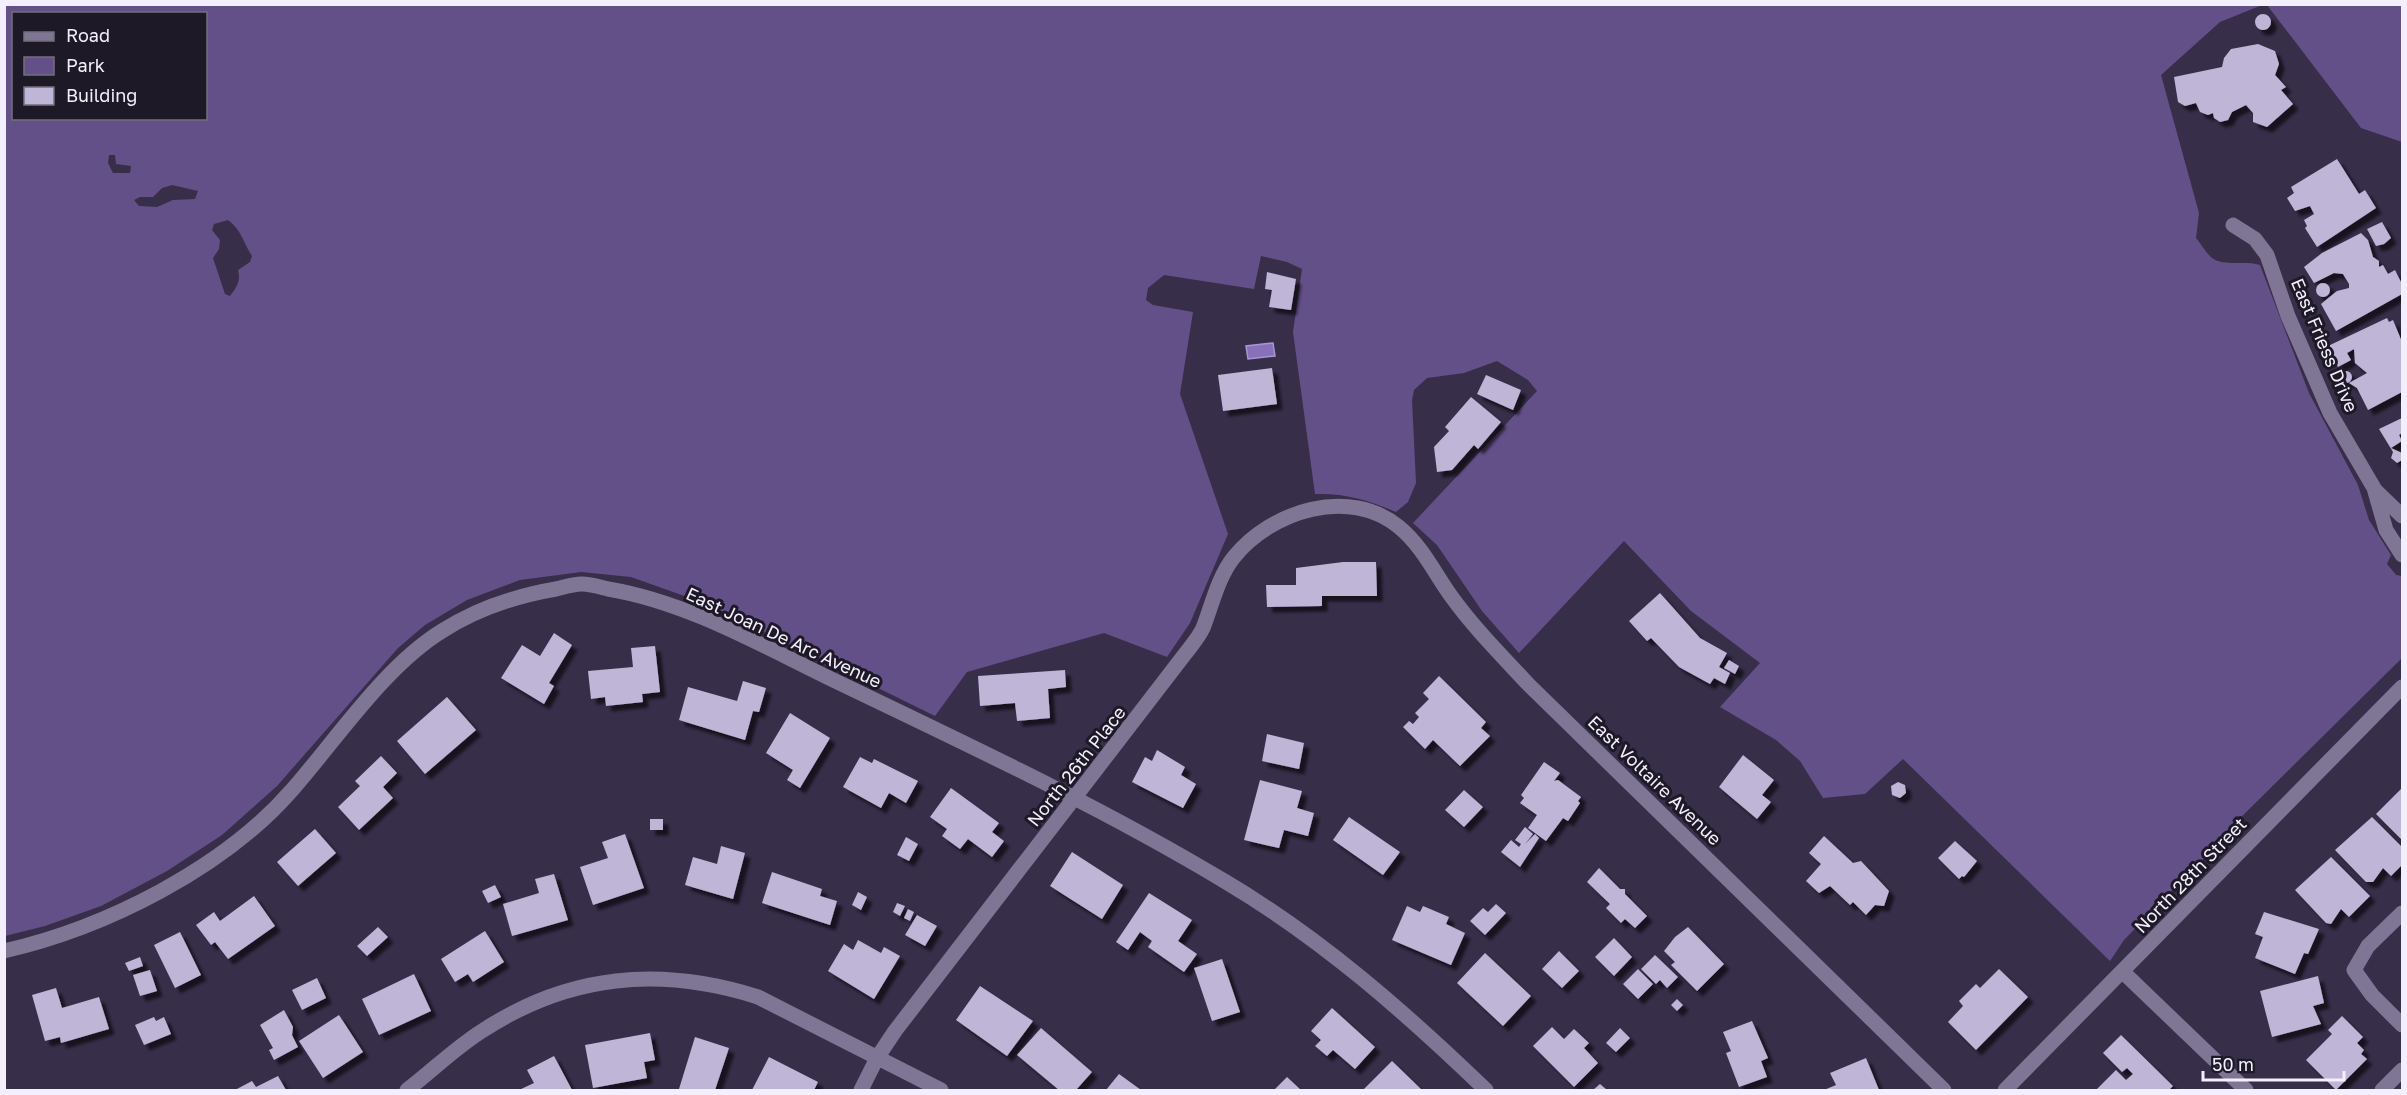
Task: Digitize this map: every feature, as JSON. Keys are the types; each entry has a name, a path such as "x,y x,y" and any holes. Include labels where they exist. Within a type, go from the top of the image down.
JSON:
{"street":[{"name":"East Friess Drive","path":"2233,225 2255,239 2267,255 2288,316 2330,413 2374,488 2386,530 2403,555"},
{"name":"East Friess Drive","path":"2374,488 2403,516"},
{"name":"North 26th Place","path":"861,1090 878,1058 1202,631 1222,577 1232,559 1259,532 1300,511 1342,506"},
{"name":"East Voltaire Avenue","path":"1342,506 1376,513 1398,526 1417,543 1452,597 1489,643 1529,685 1944,1090"},
{"name":"East Joan De Arc Avenue","path":"4,951 31,945 131,907 166,888 218,854 253,827 288,795 410,655 439,632 485,607 509,598 582,584 636,594 721,625 1077,798 1228,883 1344,963 1401,1011 1486,1090"},
{"name":"North 28th Street","path":"2005,1090 2403,687"},
{"path":"2403,913 2368,946 2354,970 2372,995 2403,1025"},
{"path":"2123,972 2246,1090"},
{"path":"407,1090 481,1031 510,1014 564,991 598,983 631,979 687,980 747,994 804,1019 941,1090"},
{"path":"2382,1090 2403,1070"}],"green space":[{"path":"4,5 2262,5 2220,22 2161,75 2199,213 2196,238 2217,261 2260,265 2309,393 2358,485 2369,520 2391,555 2387,564 2396,575 2402,576 2402,658 2217,841 2216,846 2124,940 2110,961 1903,759 1865,794 1823,798 1800,761 1776,740 1720,707 1760,663 1691,611 1624,541 1519,653 1482,611 1437,545 1413,523 1537,391 1528,380 1497,361 1464,373 1427,378 1414,390 1412,400 1416,483 1408,502 1396,512 1356,498 1315,494 1293,332 1302,269 1287,262 1261,256 1254,289 1164,275 1148,288 1146,300 1153,305 1193,312 1180,394 1228,534 1190,623 1167,657 1104,633 967,672 935,716 707,604 631,577 581,572 520,580 467,600 425,625 398,648 277,786 222,835 167,871 101,906 45,926 5,936","holes":["109,155 115,155 116,164 131,166 130,173 113,173 108,163","172,185 198,191 195,199 173,200 157,207 139,206 134,200 140,197 153,197 162,188","228,220 239,232 252,256 250,262 238,270 238,284 230,296 225,294 213,258 219,249 220,240 212,230 214,224"]},
{"path":"2267,5 2402,5 2402,142 2361,128"}],"shaded area":[{"path":"1273,343 1275,356 1248,359 1246,346"}],"building":[{"path":"2260,14 2266,14 2271,22 2269,28 2260,30 2255,25 2255,19"},
{"path":"2258,44 2275,51 2279,64 2275,75 2286,87 2281,90 2293,104 2267,127 2253,122 2253,113 2246,105 2232,112 2228,120 2220,122 2214,118 2213,113 2208,115 2200,112 2196,103 2185,106 2178,102 2174,77 2222,67 2224,58 2231,49"},
{"path":"2337,159 2359,194 2365,190 2376,208 2317,247 2305,228 2307,226 2304,220 2314,214 2310,206 2295,211 2287,198 2294,193 2291,187"},
{"path":"2382,222 2391,238 2384,244 2376,246 2367,229"},
{"path":"2361,233 2368,240 2373,257 2379,261 2379,267 2383,265 2388,274 2395,270 2402,284 2402,294 2336,331 2321,304 2337,291 2349,288 2349,284 2343,274 2334,273 2314,283 2304,267 2322,253"},
{"path":"1267,272 1296,279 1291,310 1269,307 1272,290 1265,289"},
{"path":"2323,283 2328,285 2330,290 2328,295 2323,297 2318,295 2316,290 2318,285"},
{"path":"2387,318 2389,322 2393,320 2402,342 2402,392 2368,410 2357,388 2349,383 2367,373 2355,363 2354,349 2347,353 2351,360 2338,367 2328,346"},
{"path":"1272,368 1277,404 1223,411 1218,375"},
{"path":"2348,371 2352,377 2348,383 2344,383 2340,375"},
{"path":"1486,375 1521,390 1513,410 1477,394"},
{"path":"1471,397 1501,422 1478,449 1474,445 1452,470 1437,472 1434,447 1449,431 1445,427"},
{"path":"2402,418 2402,433 2399,435 2402,441 2391,448 2402,453 2402,460 2397,463 2391,458 2393,452 2379,429"},
{"path":"1343,562 1376,562 1377,596 1322,596 1322,606 1267,607 1266,585 1296,585 1296,568"},
{"path":"1660,593 1700,638 1727,653 1719,667 1730,673 1725,684 1714,678 1710,684 1679,667 1651,638 1647,641 1629,621"},
{"path":"554,633 572,645 549,683 554,686 544,704 501,678 522,645 540,656"},
{"path":"655,646 660,692 642,694 643,702 606,706 605,697 591,699 588,671 633,667 631,648"},
{"path":"1729,660 1739,666 1735,674 1724,668"},
{"path":"1065,670 1066,687 1048,689 1050,718 1017,721 1015,703 980,706 978,676"},
{"path":"1439,676 1486,722 1481,728 1490,736 1460,766 1433,740 1425,749 1403,727 1409,721 1413,724 1419,717 1415,713 1429,699 1423,693"},
{"path":"743,681 766,688 759,712 753,711 745,740 679,720 688,687 737,701"},
{"path":"447,697 476,730 425,774 397,741"},
{"path":"790,713 830,738 800,788 787,780 793,770 766,753"},
{"path":"1267,734 1304,743 1299,769 1262,761"},
{"path":"1157,750 1185,767 1181,775 1196,784 1183,808 1132,782 1145,757 1152,761"},
{"path":"1743,755 1774,780 1762,795 1771,802 1757,819 1719,787"},
{"path":"381,756 397,773 383,787 393,798 359,830 338,807 360,786 355,781"},
{"path":"860,757 872,763 874,759 918,781 906,803 889,793 881,808 843,787"},
{"path":"1544,762 1560,773 1554,781 1558,780 1581,797 1578,801 1580,803 1568,821 1563,818 1546,841 1528,828 1537,815 1520,803 1524,798 1521,795"},
{"path":"1260,780 1302,791 1297,808 1314,813 1308,836 1284,830 1279,848 1244,840"},
{"path":"1898,782 1905,785 1906,793 1900,798 1892,795 1891,786"},
{"path":"951,788 999,823 992,832 1004,841 992,857 968,839 960,849 942,836 947,829 930,817"},
{"path":"2402,788 2402,840 2376,814"},
{"path":"1464,790 1483,807 1464,827 1445,810"},
{"path":"1349,817 1400,852 1383,875 1333,840"},
{"path":"2372,817 2402,847 2402,865 2391,876 2383,868 2373,882 2366,882 2335,850"},
{"path":"650,819 663,819 663,830 650,830"},
{"path":"1525,827 1533,834 1525,844 1535,834 1539,838 1520,867 1501,852 1511,840 1519,847 1521,844 1515,840"},
{"path":"315,829 336,853 298,886 277,862"},
{"path":"625,834 644,888 593,905 580,867 608,858 602,842"},
{"path":"1824,836 1853,863 1861,861 1889,891 1884,906 1875,905 1866,915 1853,902 1850,905 1830,886 1819,893 1806,881 1821,864 1809,853"},
{"path":"906,837 918,844 909,861 897,855"},
{"path":"1955,841 1977,861 1964,877 1959,879 1938,858"},
{"path":"721,846 745,853 733,899 685,885 693,857 717,864"},
{"path":"1072,852 1123,885 1102,919 1050,886"},
{"path":"2331,857 2370,896 2349,917 2341,909 2331,924 2326,923 2295,890"},
{"path":"1599,868 1620,889 1625,889 1625,894 1647,916 1635,928 1625,919 1621,923 1606,908 1610,904 1587,882"},
{"path":"772,872 822,889 820,896 837,901 830,925 762,903"},
{"path":"554,874 568,920 512,936 503,904 539,893 535,879"},
{"path":"495,885 501,897 488,903 482,891"},
{"path":"858,892 867,897 861,910 852,905"},
{"path":"1149,893 1192,920 1178,941 1197,954 1184,972 1148,947 1152,941 1140,932 1128,950 1116,942"},
{"path":"254,896 275,926 228,959 215,942 211,945 196,925 214,912 220,921"},
{"path":"897,903 905,906 900,916 893,912"},
{"path":"1496,904 1506,913 1485,935 1470,921 1483,908 1488,912"},
{"path":"1407,906 1420,912 1423,906 1449,917 1446,924 1465,933 1451,965 1392,940"},
{"path":"908,909 914,912 910,921 904,918"},
{"path":"2264,912 2319,929 2308,954 2304,953 2295,974 2255,958 2263,937 2255,934"},
{"path":"917,915 937,926 925,946 905,935"},
{"path":"378,927 388,937 367,956 357,946"},
{"path":"1688,927 1724,964 1697,991 1671,965 1675,962 1664,951 1675,937"},
{"path":"485,931 504,962 473,982 468,974 455,982 441,959"},
{"path":"180,932 201,975 175,988 154,945"},
{"path":"1614,938 1632,957 1614,976 1595,957"},
{"path":"858,940 881,953 884,947 900,956 874,999 828,971 844,944 853,950"},
{"path":"1559,951 1579,971 1562,988 1542,969"},
{"path":"1485,953 1531,996 1503,1026 1457,983"},
{"path":"1655,955 1678,977 1667,988 1660,980 1656,984 1641,969"},
{"path":"140,957 143,966 129,971 125,963"},
{"path":"1222,959 1240,1012 1212,1021 1194,968"},
{"path":"1638,969 1653,984 1638,999 1623,984"},
{"path":"1999,969 2028,997 1976,1050 1948,1022 1963,1006 1959,1001 1976,984 1980,988"},
{"path":"150,970 157,991 140,996 133,975"},
{"path":"414,974 431,1011 379,1035 362,999"},
{"path":"2318,976 2324,1003 2313,1006 2321,1024 2272,1037 2260,991"},
{"path":"317,978 326,998 302,1010 292,990"},
{"path":"980,986 1033,1021 1007,1056 956,1020"},
{"path":"56,988 62,1008 99,997 109,1029 61,1043 60,1037 45,1041 32,995"},
{"path":"1677,999 1683,1005 1677,1011 1671,1005"},
{"path":"1332,1008 1375,1047 1355,1069 1333,1050 1327,1056 1315,1046 1321,1040 1311,1031"},
{"path":"284,1010 293,1027 292,1035 298,1047 274,1060 269,1050 273,1048 260,1025"},
{"path":"339,1015 363,1052 323,1078 299,1041"},
{"path":"2342,1016 2363,1037 2357,1043 2364,1050 2361,1054 2367,1059 2336,1090 2306,1060 2332,1034 2328,1030"},
{"path":"154,1017 156,1021 164,1017 171,1034 144,1045 135,1025"},
{"path":"1752,1021 1768,1058 1761,1061 1767,1077 1739,1087 1726,1053 1731,1051 1723,1032"},
{"path":"1552,1027 1564,1039 1574,1029 1589,1043 1584,1048 1598,1063 1574,1087 1533,1046"},
{"path":"1041,1028 1092,1072 1076,1090 1059,1090 1017,1055"},
{"path":"1620,1028 1630,1038 1616,1052 1606,1043"},
{"path":"650,1033 655,1060 644,1062 647,1078 593,1088 585,1045"},
{"path":"2121,1035 2173,1086 2169,1090 2096,1090 2116,1070 2126,1080 2133,1074 2127,1068 2122,1072 2103,1053"},
{"path":"695,1037 729,1048 715,1090 679,1089"},
{"path":"554,1056 572,1090 519,1090 534,1083 527,1070"},
{"path":"769,1057 818,1082 814,1090 752,1090"},
{"path":"1866,1058 1879,1090 1824,1090 1836,1085 1830,1073"},
{"path":"1392,1061 1422,1090 1363,1090"},
{"path":"1119,1074 1141,1090 1106,1090"},
{"path":"278,1076 286,1090 235,1090 252,1081 256,1087"},
{"path":"1287,1077 1301,1090 1274,1090"},
{"path":"1600,1084 1607,1090 1593,1090"}]}
